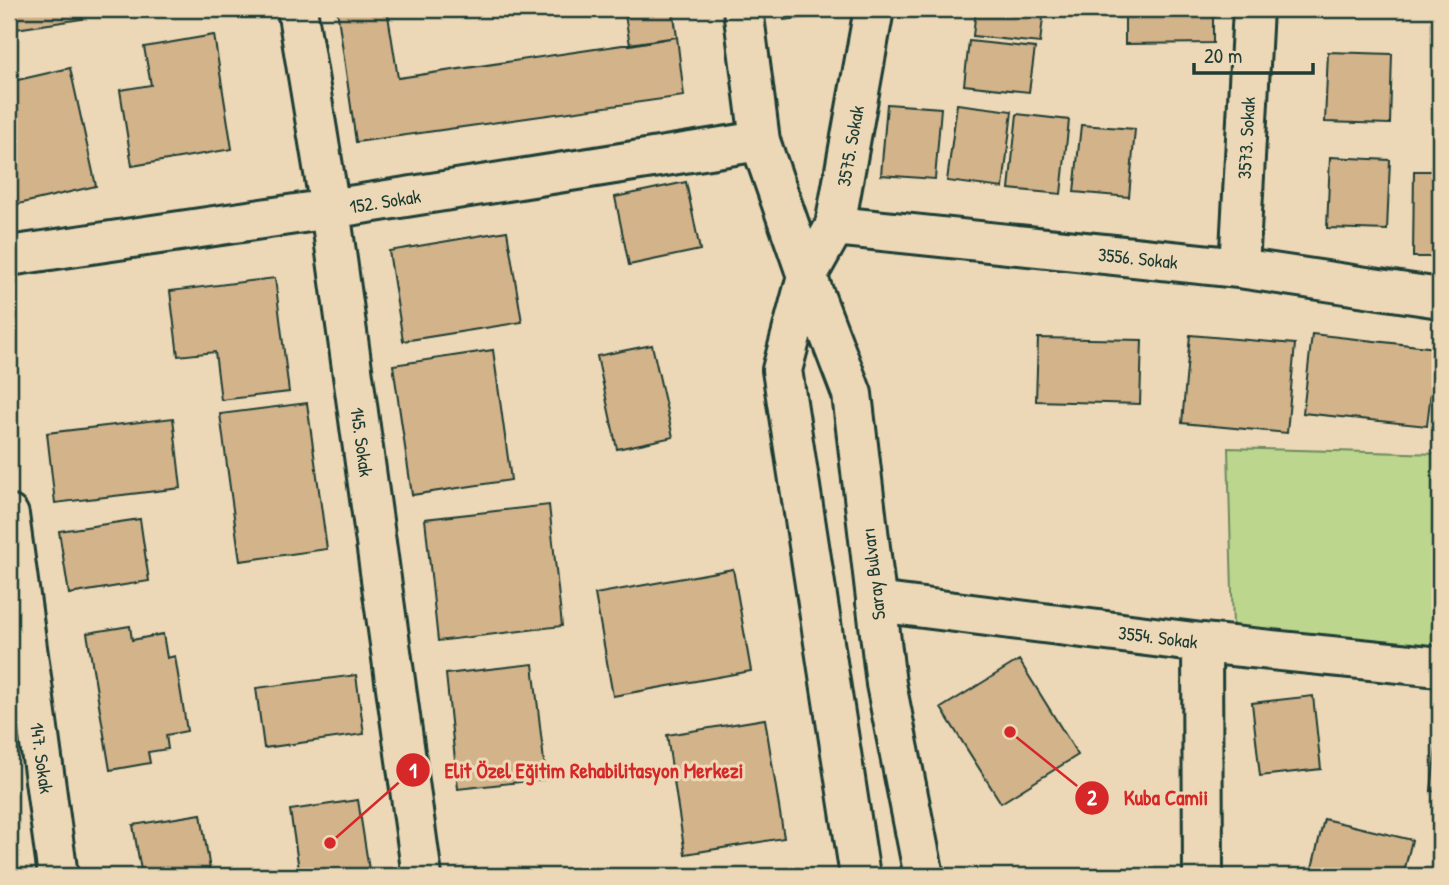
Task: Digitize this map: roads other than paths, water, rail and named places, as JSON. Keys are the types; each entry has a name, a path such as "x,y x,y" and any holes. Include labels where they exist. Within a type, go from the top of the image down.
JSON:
{"street":[{"name":"145. Sokak","path":"297,9 330,209 422,876"},
{"name":"Saray Bulvarı","path":"743,9 760,141 852,394 886,684 923,876"},
{"name":"3575. Sokak","path":"807,276 835,226 874,9"},
{"name":"3573. Sokak","path":"1239,268 1253,9"},
{"name":"152. Sokak","path":"9,257 760,141"},
{"name":"3556. Sokak","path":"835,226 1239,268 1440,298"},
{"path":"807,276 782,370 860,876"},
{"name":"147. Sokak","path":"9,515 58,876"},
{"name":"3554. Sokak","path":"876,602 1202,643 1440,667"},
{"path":"1202,643 1203,876"}],"place":[{"name":"Kuba Camii","path":"1010,732"},
{"name":"Elit Özel Eğitim Rehabilitasyon Merkezi","path":"330,843"}]}
